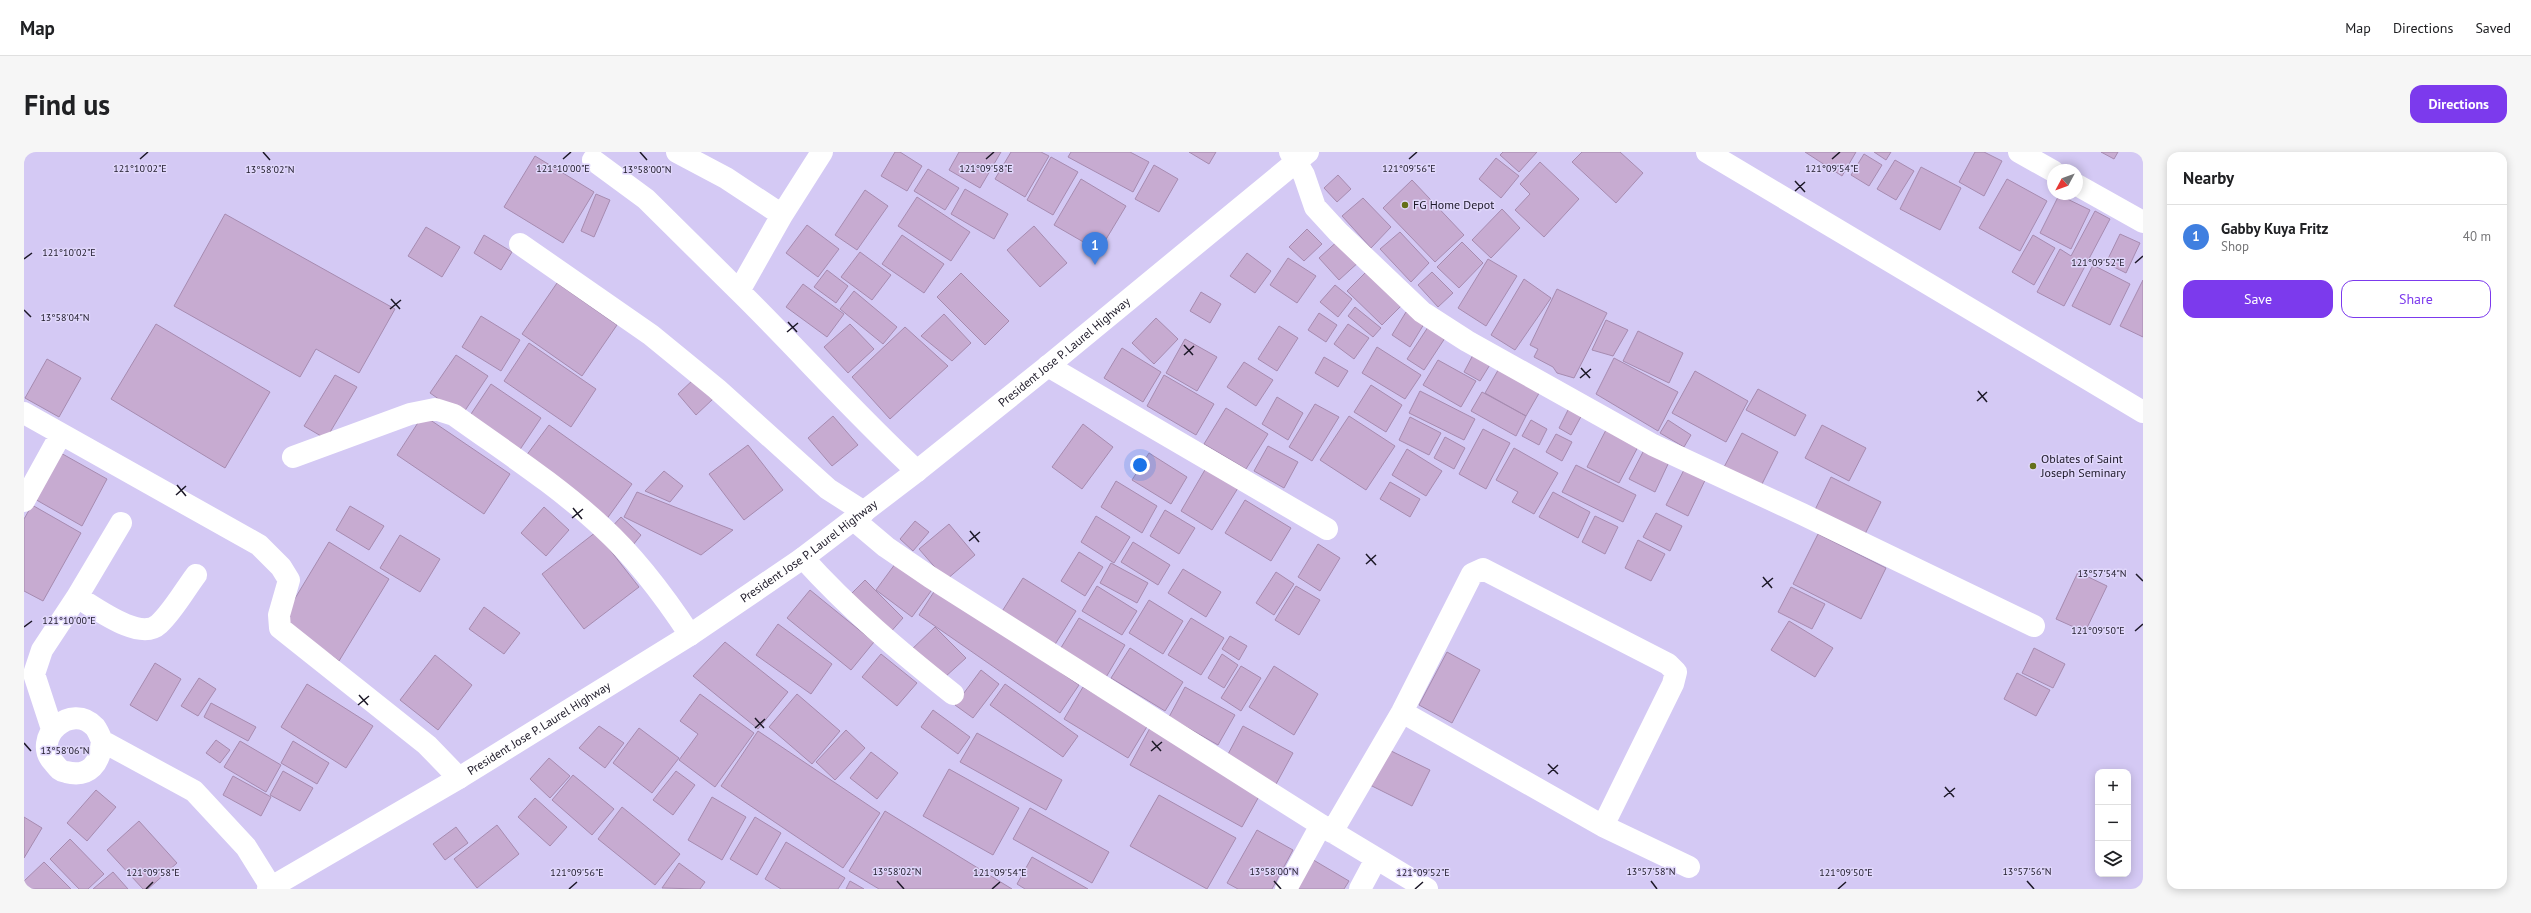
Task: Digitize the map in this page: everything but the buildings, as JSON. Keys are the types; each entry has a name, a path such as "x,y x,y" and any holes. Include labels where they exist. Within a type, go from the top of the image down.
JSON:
{"street":[{"path":"677,152 726,178 782,215"},
{"path":"739,291 782,215 822,152"},
{"path":"1707,152 2143,412"},
{"path":"2019,152 2047,168"},
{"path":"1298,155 1315,207 1338,232 1422,312 1467,342 1653,445 1802,514 2034,626"},
{"name":"President Jose P. Laurel Highway","path":"269,888 459,778 690,635 803,558 917,471 1048,366 1298,155"},
{"path":"593,160 646,198 883,439 917,471"},
{"path":"2083,188 2143,222"},
{"path":"520,244 651,335 717,389 859,516 886,547 930,577 1326,829 1427,889"},
{"path":"1048,366 1327,529"},
{"path":"293,457 410,414 435,409 454,415 554,487 603,527 665,598 690,635"},
{"path":"24,412 259,545 281,567 289,580 279,616 280,628 427,745 459,778"},
{"path":"24,502 61,434"},
{"path":"52,729 34,674 42,650 77,597 120,523"},
{"path":"803,558 825,583 891,646 953,694"},
{"path":"1286,889 1402,712 1472,574 1483,569 1668,664 1676,672 1673,684 1604,826"},
{"path":"77,597 132,628 145,631 158,625 196,575"},
{"path":"1402,712 1604,826 1689,867"},
{"path":"65,719 81,719 95,726 102,741 100,757 91,769 76,774 60,771 50,759 46,743 52,729 65,719"},
{"path":"102,741 194,791 246,847 269,888"},
{"path":"1360,889 1376,859"}],"place":[{"name":"FG Home Depot","path":"1405,205"},
{"name":"Gabby Kuya Fritz","path":"1095,265"},
{"name":"Oblates of Saint Joseph Seminary","path":"2033,466"}]}
